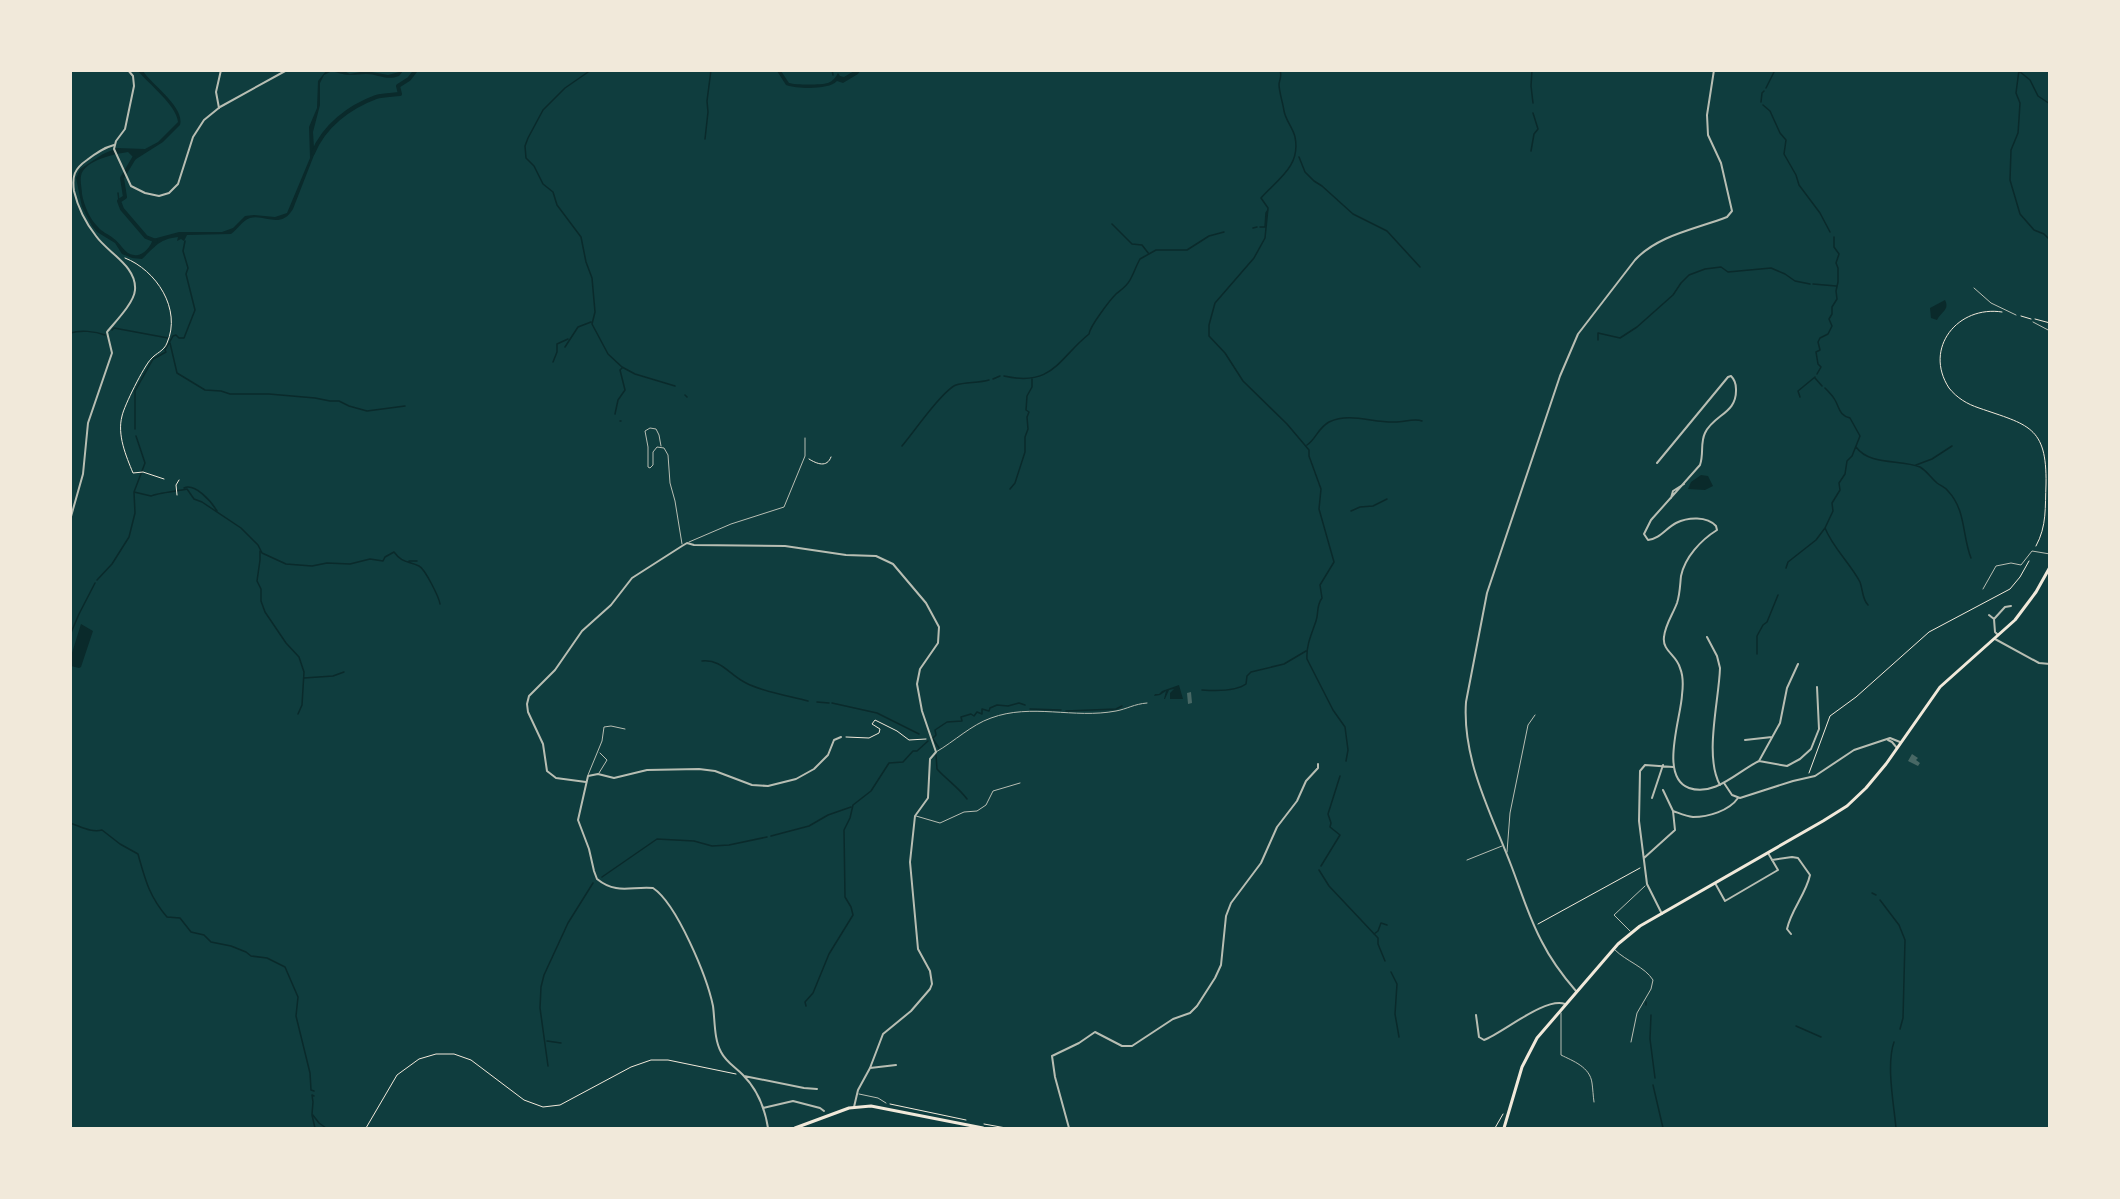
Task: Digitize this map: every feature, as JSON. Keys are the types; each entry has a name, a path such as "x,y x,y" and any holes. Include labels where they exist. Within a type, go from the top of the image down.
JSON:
{"main road":[{"path":"1503,1128 1526,1057 1540,1033 1614,948 1631,932 1851,802 1866,788 1897,748 1940,687 2024,609 2049,567"},
{"path":"795,1128 854,1107 877,1107 984,1126"}],"street":[{"path":"128,70 133,76 134,86 125,129 114,147 131,186 159,196 169,193 181,179 197,128 204,120 220,107 287,70"},
{"path":"220,107 216,92 221,70"},
{"path":"729,70 735,70"},
{"path":"1576,992 1553,961 1535,926 1475,771 1466,732 1467,694 1487,593 1557,384 1578,334 1629,267 1647,248 1727,217 1731,213 1732,205 1726,178 1708,135 1707,115 1714,70"},
{"path":"70,520 81,483 86,438 95,400 112,353 107,332 119,319 134,293 131,275 96,237 80,212 72,179 81,164 103,148 114,147"},
{"path":"1657,463 1697,413 1731,376 1736,387 1732,407 1707,430 1702,444 1702,459 1684,483 1673,490 1671,498 1656,514 1644,534 1651,541 1675,524 1685,520 1706,519 1713,523 1717,530 1702,542 1685,565 1677,603 1664,638 1665,647 1680,666 1682,679 1673,767 1683,784 1689,788 1704,789 1722,784 1759,761 1782,716 1787,688 1798,664"},
{"path":"586,782 556,778 547,771 543,744 528,712 529,696 555,670 582,631 611,605 632,578 687,543 785,546 846,555 876,556 889,561 926,603 939,627 938,643 923,664 917,678 917,689 936,752 930,759 928,798 915,816 910,862 916,941 931,974 932,984 911,1011 883,1034 857,1094 854,1107"},
{"path":"2011,606 2005,607 1994,619 1996,637 2033,660 2049,664"},
{"path":"1989,615 1994,619"},
{"path":"1707,637 1717,656 1720,668 1713,761 1716,775 1722,784 1738,798"},
{"path":"1759,761 1787,766 1800,759 1811,749 1819,729 1817,687"},
{"path":"768,1128 764,1108 744,1076 725,1059 718,1046 708,990 670,907 652,888 624,890 600,881 595,875 589,849 578,820 588,776 598,774 614,778 647,770 699,769 715,771 752,785 768,786 808,774 824,761 834,740 841,737"},
{"path":"1745,740 1773,737"},
{"path":"1674,811 1691,817 1714,813 1732,805 1738,798 1816,776 1854,750 1892,738 1900,742"},
{"path":"1885,740 1892,742 1897,748"},
{"path":"1069,1128 1055,1077 1053,1054 1079,1043 1093,1033 1128,1047 1138,1044 1173,1019 1192,1011 1214,980 1221,965 1226,916 1230,905 1262,863 1277,827 1297,801 1306,781 1318,768 1318,764"},
{"path":"1662,914 1647,884 1639,821 1640,771 1645,765 1673,767"},
{"path":"1652,798 1664,765"},
{"path":"1644,858 1675,830 1674,811 1663,790"},
{"path":"1715,883 1725,901 1778,870 1768,853"},
{"path":"1772,860 1798,858 1810,875 1789,920 1787,929 1791,934"},
{"path":"1476,1015 1479,1037 1484,1040 1540,1008 1556,1003 1565,1004"},
{"path":"870,1068 896,1065"},
{"path":"744,1076 818,1089"},
{"path":"764,1108 793,1101 824,1111"}],"lane":[{"path":"1974,288 1991,303 2016,315"},
{"path":"2033,322 2049,331"},
{"path":"661,446 655,449 650,468 645,431 650,428 656,429 661,446 669,455 670,483 682,546"},
{"path":"687,543 732,524 784,507 805,456 805,438"},
{"path":"1983,588 1996,566 2008,563 2021,565 2029,553 2034,551 2049,554"},
{"path":"936,752 983,721 1012,711 1066,713 1116,711 1134,704 1147,703"},
{"path":"1507,854 1510,813 1528,725 1534,715"},
{"path":"588,776 598,752 604,727 625,729"},
{"path":"598,752 607,760 598,774"},
{"path":"915,816 940,823 964,812 976,811 986,805 993,791 1020,783"},
{"path":"1467,860 1504,846"},
{"path":"1631,932 1614,915 1647,884"},
{"path":"1614,948 1624,958 1649,974 1653,980 1637,1013 1631,1042"},
{"path":"1560,1010 1561,1055 1580,1064 1587,1071 1592,1080 1594,1102"},
{"path":"857,1094 878,1098 886,1103"}],"path":[{"path":"114,255 134,262 151,275 162,288 168,302 171,327 167,345 147,364 123,410 120,423 124,449 133,473 143,472 164,479"},
{"path":"1992,311 1977,312 1952,328 1944,341 1942,371 1949,387 1963,401 2025,426 2040,441 2046,462 2045,524 2034,551"},
{"path":"805,456 820,465 830,462 831,457"},
{"path":"177,495 179,480"},
{"path":"1808,778 1830,716 1856,697 1929,632 2010,589 2030,559"},
{"path":"841,737 869,738 880,731 872,723 875,720 909,740 931,739"},
{"path":"1535,926 1645,866"},
{"path":"366,1128 397,1075 419,1059 436,1054 454,1054 471,1060 524,1100 543,1107 560,1105 631,1067 651,1060 668,1060 744,1076"},
{"path":"886,1103 974,1122"},
{"path":"1496,1128 1506,1108"},
{"path":"984,1126 1006,1128"}],"water":[{"path":"138,71 143,71 173,104 178,111 180,125 163,142 133,161 133,157 128,152 122,153 94,162 83,170 81,178 83,199 90,216 100,229 116,240 128,253 137,255 146,250 153,239 179,232 222,232 233,228 245,216 275,217 287,213 310,158 309,127 317,108 318,81 326,71 332,71 324,75 320,83 320,105 313,132 316,150 293,209 288,215 278,220 250,218 231,234 187,235 184,241 181,239 177,241 178,237 166,240 158,244 142,259 122,254 115,243 97,232 82,207 76,178 80,169 117,148 145,149 158,142 178,122 168,102"},
{"path":"332,71 344,71 350,74 345,74"},
{"path":"366,71 388,75 403,71 399,76 382,77 370,74 350,74"},
{"path":"777,71 781,71 789,83 820,84 828,83 838,73 844,77 854,71 860,71 843,83 837,81 827,86 813,88 786,85"},
{"path":"1945,300 1944,311 1937,320 1931,318 1930,308"},
{"path":"1701,475 1708,476 1713,486 1705,490 1688,489 1691,482"},
{"path":"81,624 93,631 79,668 71,666 71,656"},
{"path":"1179,685 1183,699 1170,699 1170,693 1174,689 1169,690 1165,699 1166,691 1154,696 1155,694"}],"building":[{"path":"1191,692 1192,703 1188,704 1187,693"},
{"path":"1912,754 1918,758 1916,760 1920,763 1918,766 1908,761"}],"waterway":[{"path":"313,153 324,134 338,119 356,106 376,97 400,94 398,86 409,79 416,70"},
{"path":"591,70 565,88 543,110 525,146 526,158 534,166 543,184 553,192 557,205 581,237 592,278 595,312 592,324 608,354 622,367 635,374 675,386"},
{"path":"705,139 711,70"},
{"path":"832,70 833,75"},
{"path":"1280,70 1280,90 1285,115 1295,137 1295,156 1287,171 1261,198 1268,208 1265,238 1254,258 1215,303 1209,325 1209,336 1225,353 1243,381 1287,424 1309,450 1321,489 1319,509 1334,562 1320,585 1322,598 1308,644 1307,659 1333,710 1345,727 1348,750 1346,761"},
{"path":"1532,70 1533,103"},
{"path":"1766,88 1775,70"},
{"path":"2019,70 2016,93 2020,103 2018,133 2011,150 2010,180 2020,214 2034,230 2044,234 2050,240"},
{"path":"2019,71 2030,80 2038,96 2050,104"},
{"path":"1761,102 1764,91"},
{"path":"1763,105 1770,111 1780,133 1786,140 1784,154 1799,185 1820,213 1830,232"},
{"path":"1531,151 1534,134 1538,129 1533,113"},
{"path":"1299,157 1305,172 1314,181 1353,214 1387,231 1420,267"},
{"path":"134,158 122,178 125,197 119,201 122,209 146,237 156,241"},
{"path":"118,193 119,201"},
{"path":"1260,227 1265,227 1268,210"},
{"path":"1112,224 1132,244 1142,245 1149,254"},
{"path":"1253,228 1257,227"},
{"path":"1004,376 1034,378 1053,368 1089,334 1105,307 1129,282 1140,259 1156,250 1187,250 1209,236 1224,232"},
{"path":"1817,374 1821,367 1818,364 1816,352 1820,350 1818,342 1820,338 1828,334 1832,326 1829,319 1837,299 1838,268 1836,263 1839,254 1834,247 1834,237"},
{"path":"135,429 135,391 153,359 166,352 173,336 184,338 195,310 186,274 188,268 183,251 185,241"},
{"path":"1598,340 1598,333 1620,338 1637,327 1673,295 1689,275 1705,269 1721,267 1728,272 1771,268 1795,281 1810,284"},
{"path":"1813,284 1836,286"},
{"path":"565,347 578,327 591,322"},
{"path":"112,330 114,328 168,338"},
{"path":"70,333 88,331 105,335"},
{"path":"553,362 557,344 568,339"},
{"path":"170,343 177,373 205,390 230,394 269,394 339,401 367,411 405,406"},
{"path":"615,414 618,400 625,390 620,370 622,368"},
{"path":"993,379 1000,376"},
{"path":"1800,397 1798,391 1815,377"},
{"path":"1815,378 1822,386"},
{"path":"1010,489 1015,483 1025,452 1029,412 1026,410 1027,396 1032,387 1032,379"},
{"path":"902,446 950,389 960,384 989,380"},
{"path":"1786,568 1788,562 1816,540 1825,528 1833,511 1832,503 1840,490 1839,483 1845,474 1847,461 1852,456 1860,436 1850,418 1842,413 1834,398 1825,388"},
{"path":"1307,445 1325,424 1337,419 1353,418 1387,422 1422,421"},
{"path":"97,580 112,564 129,537 135,513 134,492 145,463 136,436"},
{"path":"1916,465 1932,459 1952,446"},
{"path":"1856,447 1862,453 1877,460 1920,467 1947,490 1954,498 1961,514 1971,558"},
{"path":"184,488 198,490 217,511"},
{"path":"134,492 151,496 187,489 194,499 241,528 258,545 262,553 286,564 312,566 327,563 350,564 370,559 383,561 385,557 394,552 403,560 422,568 440,604"},
{"path":"1351,511 1360,507 1373,506 1387,499"},
{"path":"1825,528 1860,582 1868,605"},
{"path":"260,551 257,581 261,589 261,601 265,612 286,643 299,657 304,672 302,705 298,714"},
{"path":"409,561 417,561"},
{"path":"70,635 95,583"},
{"path":"1757,654 1757,636 1767,622 1778,595"},
{"path":"1202,690 1241,687 1246,684 1247,676 1251,672 1284,664 1306,651"},
{"path":"702,661 715,662 740,680 753,686 808,701"},
{"path":"304,678 333,676 344,672"},
{"path":"817,702 829,703"},
{"path":"832,703 877,713 919,734"},
{"path":"932,739 936,735 935,730 947,722 962,721 961,717 971,714 974,716 977,712 982,714 982,709 989,711 997,705 1008,706 1019,703 1025,705"},
{"path":"1066,711 1116,709 1122,706"},
{"path":"1030,709 1061,710"},
{"path":"933,739 939,748"},
{"path":"806,1006 805,1002 813,993 829,954 853,915 845,897 844,830 853,805 871,791 889,763 903,762 913,751 917,751 928,741"},
{"path":"936,755 937,769 967,799"},
{"path":"1321,866 1340,835 1330,827 1328,814 1340,776"},
{"path":"771,836 809,826 828,815 851,807"},
{"path":"70,823 90,830 102,830 138,854 152,894 167,917 180,918 191,932 204,935 211,942 231,946 251,956 267,958 285,967 298,997 296,1016 310,1073 311,1090 314,1091"},
{"path":"602,877 657,839 694,841 712,846 767,837"},
{"path":"1319,870 1329,886 1378,938 1385,961"},
{"path":"548,1066 540,1008 541,987 544,975 568,923 593,883"},
{"path":"1872,893 1876,895"},
{"path":"1880,900 1899,925 1905,940 1903,1018 1900,1029"},
{"path":"1374,934 1381,923 1387,925"},
{"path":"1391,972 1397,984 1395,1014 1399,1037"},
{"path":"1651,1015 1650,1039 1655,1078"},
{"path":"1796,1026 1821,1037"},
{"path":"547,1041 561,1043"},
{"path":"1894,1042 1891,1073 1896,1128"},
{"path":"1653,1085 1663,1128"},
{"path":"314,1096 312,1095 312,1114 326,1128"},
{"path":"312,1115 315,1128"}]}
